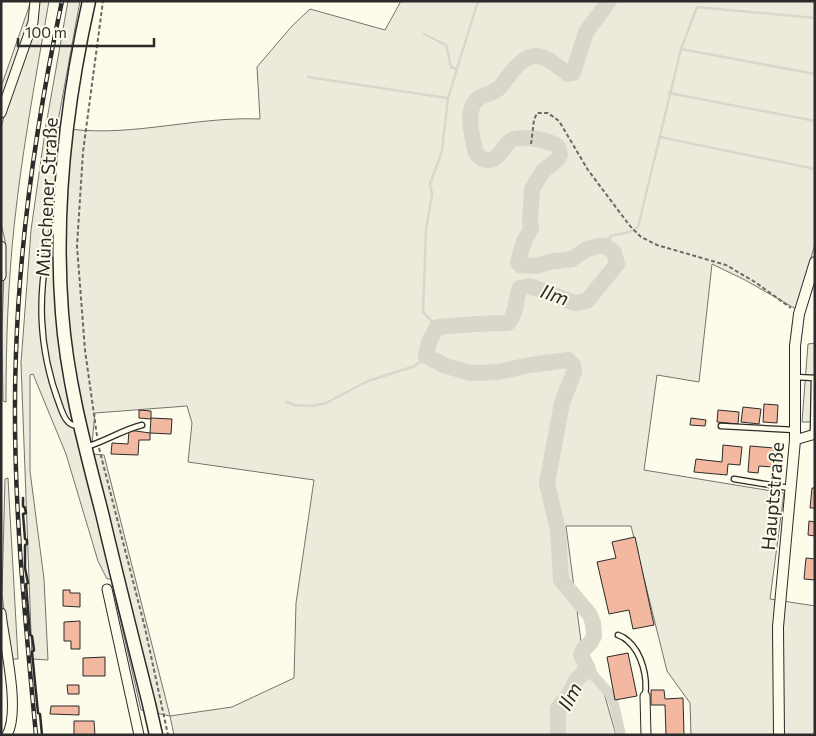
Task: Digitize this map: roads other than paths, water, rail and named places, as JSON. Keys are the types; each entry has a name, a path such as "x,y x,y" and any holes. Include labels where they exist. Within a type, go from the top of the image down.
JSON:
{"main road":[{"name":"Münchener Straße","path":"89,1 70,103 60,224 62,315 80,425 156,735"}],"street":[{"path":"1,113 32,22 35,1"},
{"path":"1,246 1,276"},
{"name":"Hauptstraße","path":"779,735 778,627 795,435 795,346 799,314 815,262"},
{"path":"795,435 814,434"},
{"path":"107,588 139,735"},
{"path":"1,613 13,705 10,730 7,735"},
{"path":"645,696 646,735"}],"lane":[{"path":"60,224 55,224 52,229 45,269 41,321 42,341 51,380 61,411 70,424 80,425"},
{"path":"794,377 814,378 814,434"},
{"path":"85,447 98,443 125,429 142,425"},
{"path":"721,426 795,435"},
{"path":"734,479 791,489"},
{"path":"618,635 628,640 640,658 646,683 645,696"}],"waterway":[{"path":"437,327 423,312 426,230 432,194 430,184 442,151 448,98 477,4 480,1"},
{"name":"Ilm","path":"558,735 558,708 568,696 577,679 588,669 581,655 594,636 590,615 561,580 558,530 547,483 562,403 574,372 573,365 568,360 498,372 471,373 446,366 426,356 429,342 437,327 508,323 514,314 520,288 530,286 575,303 587,301 617,264 614,252 605,246 598,246 585,250 572,259 536,266 520,265 518,262 524,241 531,229 532,189 543,171 557,160 560,155 558,147 544,141 518,138 510,141 496,158 485,160 478,156 475,151 470,120 470,114 475,102 499,88 516,67 532,56 544,58 568,74 573,73 586,32 609,1"},
{"path":"605,246 611,236 629,232 638,227 681,49 697,7 815,18"},
{"path":"424,34 446,45 451,67 457,69"},
{"path":"681,49 815,74"},
{"path":"308,77 447,98"},
{"path":"669,93 815,121"},
{"path":"660,137 815,169"},
{"path":"286,402 294,405 312,406 326,403 368,381 415,366 426,356"},
{"path":"588,669 609,693 614,704 621,735"}],"railway":[{"path":"36,735 23,592 17,497 15,449 16,353 21,264 31,176 62,1"}]}
